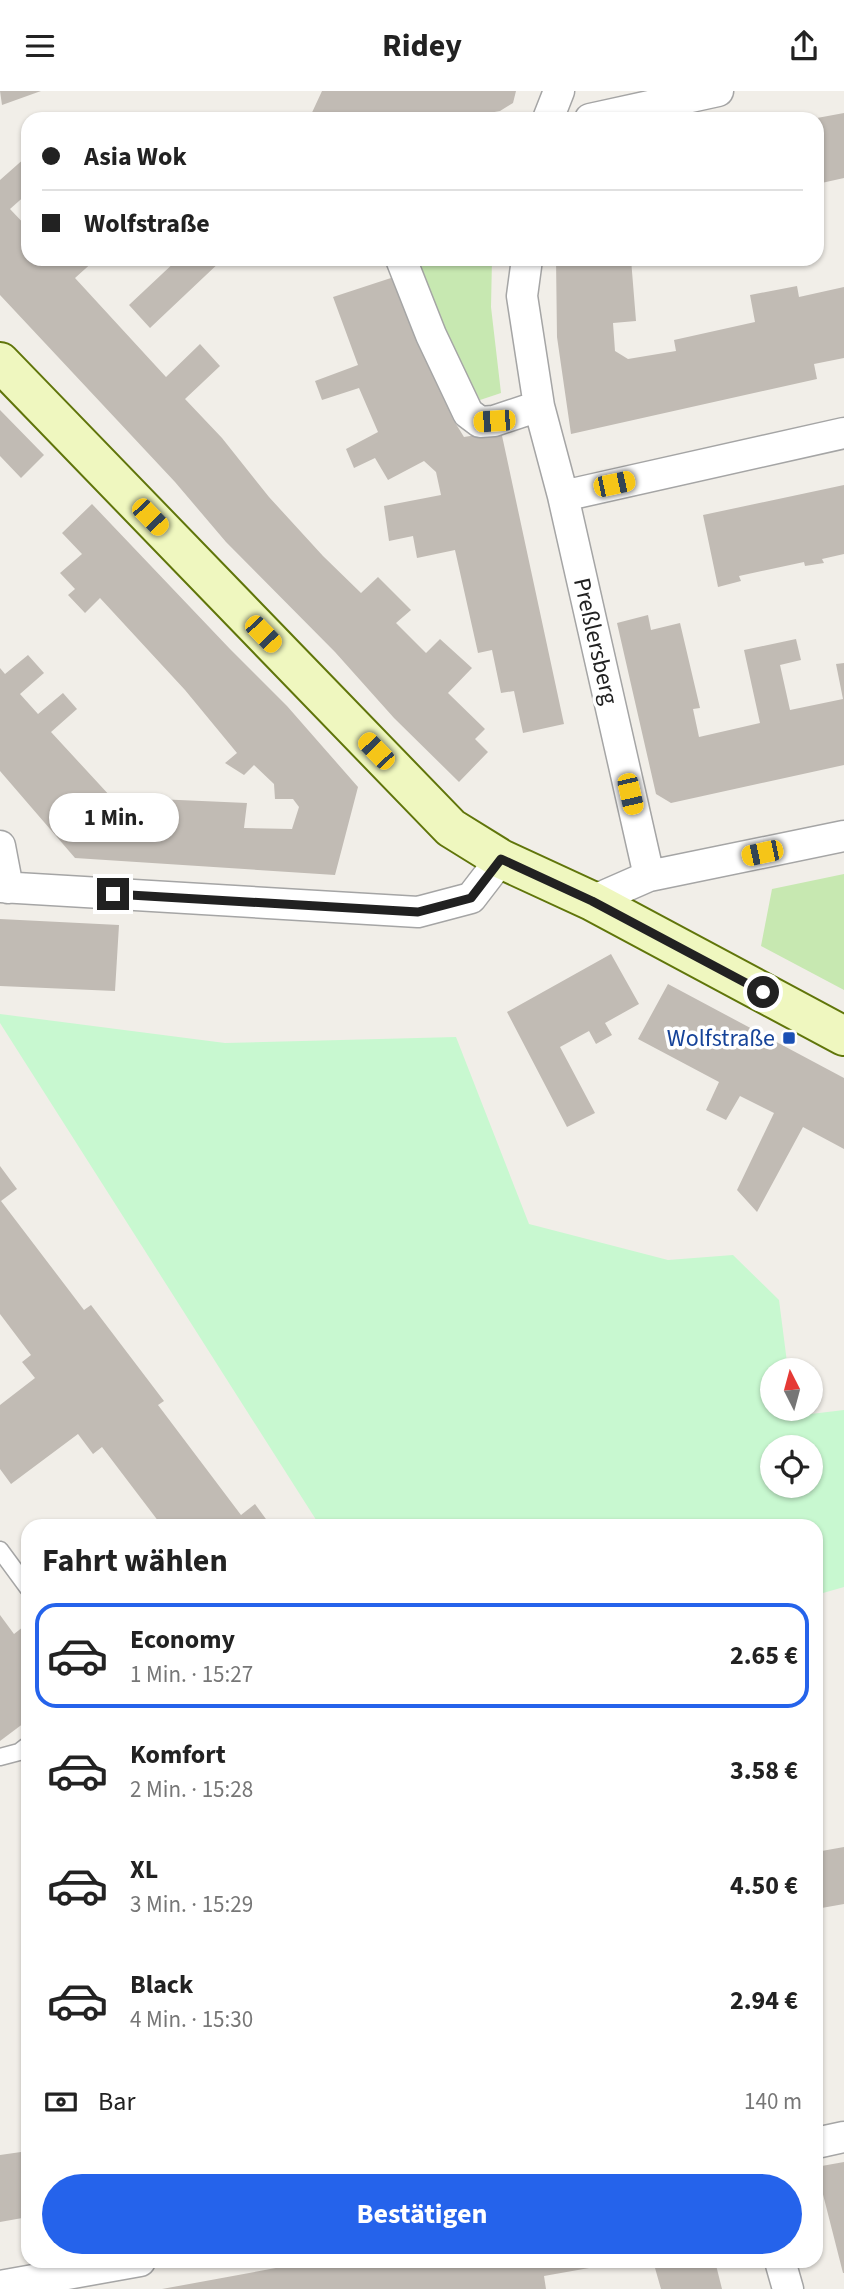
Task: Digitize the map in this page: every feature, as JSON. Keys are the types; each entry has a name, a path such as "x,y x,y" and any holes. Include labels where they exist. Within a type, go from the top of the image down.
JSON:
{"street":[{"path":"551,112 559,91"},
{"path":"622,112 718,91"},
{"path":"404,266 431,335 468,413 480,422 494,421 540,406"},
{"name":"Preßlersberg","path":"526,266 522,296 540,406 649,876"},
{"path":"0,362 451,828 501,859 592,901 844,1037"},
{"path":"563,496 844,433"},
{"path":"592,901 649,876 844,835"},
{"path":"0,846 4,887 418,912 471,898 501,859"},
{"path":"823,2142 844,2137"},
{"path":"0,2285 99,2268"},
{"path":"782,2268 788,2289"}],"lane":[{"path":"0,1550 21,1578"},
{"path":"0,1757 21,1750"}],"green space":[{"path":"418,266 492,266 491,307 501,393 480,400 445,332"},
{"path":"844,874 844,990 761,946 772,889"},
{"path":"0,1014 225,1043 456,1037 529,1224 668,1260 733,1255 779,1300 786,1358 760,1358 760,1421 823,1421 823,1413 844,1410 844,1587 823,1593 823,1519 316,1519 0,1023"}],"building":[{"path":"0,91 41,91 2,105"},
{"path":"322,91 516,91 513,103 494,112 312,112"},
{"path":"844,113 844,178 824,182 824,117"},
{"path":"21,161 21,199 10,209 21,221 21,266 88,266 75,278 166,377 200,344 220,366 185,399 222,438 269,497 361,593 378,577 411,610 396,623 426,653 440,639 472,668 448,693 485,729 475,739 488,752 459,782 226,542 175,482 0,295 0,180"},
{"path":"171,266 216,266 150,328 129,305"},
{"path":"556,266 632,266 636,321 613,323 615,351 628,359 676,351 674,340 755,322 750,295 797,286 799,297 844,287 844,358 814,364 817,379 571,434 557,337"},
{"path":"394,277 416,340 464,437 501,431 564,724 523,733 514,691 501,693 492,650 478,653 455,550 417,558 413,536 389,541 384,506 441,495 436,472 424,461 388,480 375,458 354,468 346,449 378,432 359,388 322,400 315,381 358,365 333,297"},
{"path":"0,410 44,455 21,478 0,456"},
{"path":"844,485 844,554 822,559 824,563 805,566 804,562 739,576 741,581 718,587 703,515"},
{"path":"92,504 287,706 358,787 335,875 75,858 0,771 0,668 5,674 28,655 44,673 20,694 38,714 63,693 77,709 51,732 111,797 247,803 244,828 292,829 299,807 293,799 275,799 274,784 254,765 244,775 225,763 237,753 185,690 100,598 85,613 68,595 75,589 60,573 82,554 62,533"},
{"path":"648,615 651,630 680,623 700,708 693,709 699,737 760,723 744,650 796,639 801,660 780,665 790,710 843,699 836,664 844,663 844,765 671,803 656,794 617,623"},
{"path":"0,919 119,925 115,991 0,986"},
{"path":"611,954 639,1004 605,1023 612,1035 596,1044 589,1031 560,1047 595,1113 567,1127 507,1012"},
{"path":"668,984 844,1078 844,1149 803,1127 757,1212 737,1190 774,1113 740,1096 726,1120 706,1110 719,1082 638,1039"},
{"path":"0,1166 17,1189 1,1201 84,1310 91,1305 164,1401 158,1405 241,1515 255,1504 266,1519 157,1519 102,1447 93,1454 78,1434 11,1484 0,1469 0,1405 35,1378 22,1362 31,1355 0,1314"},
{"path":"0,1615 14,1634 21,1628 21,1725 0,1741"},
{"path":"844,1847 844,1904 823,1908 823,1851"},
{"path":"21,2152 21,2218 0,2222 0,2155"},
{"path":"844,2162 844,2273 823,2194 823,2166"},
{"path":"276,2268 589,2268 544,2276 546,2289 162,2289"},
{"path":"655,2268 717,2268 722,2289 661,2289"}],"place":[{"name":"Wolfstraße","path":"789,1038"}],"route":[{"path":"113,894 418,912 471,898 501,859 592,901 763,992"}]}
